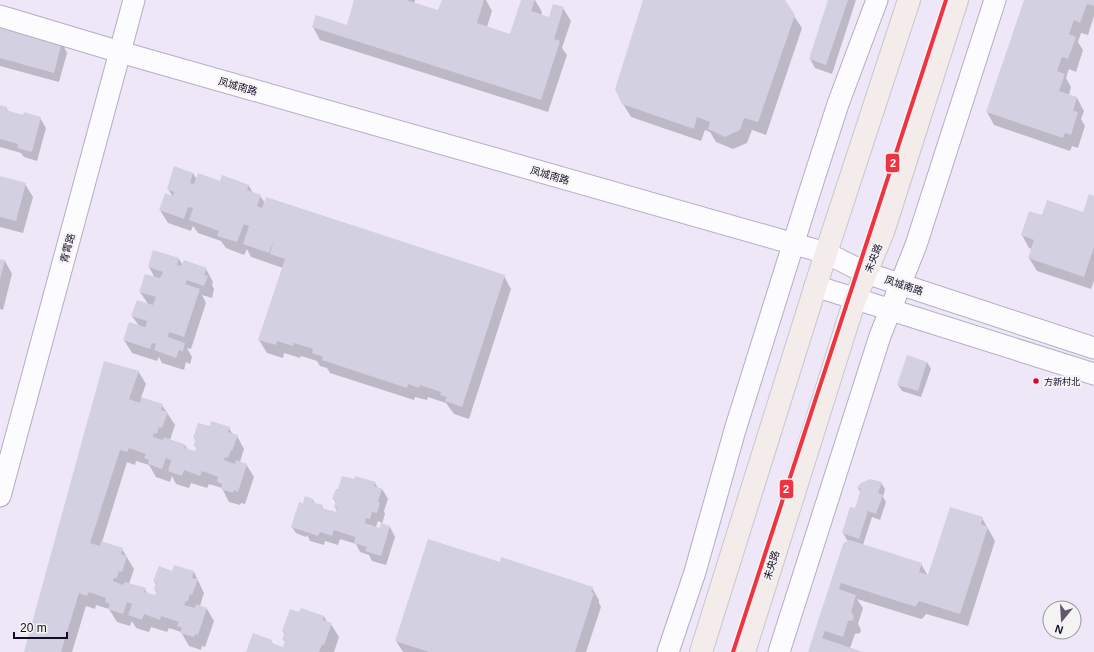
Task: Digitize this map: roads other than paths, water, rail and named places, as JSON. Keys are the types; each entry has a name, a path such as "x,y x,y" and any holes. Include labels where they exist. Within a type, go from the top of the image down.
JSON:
{"main road":[{"path":"701,652 815,286 909,0"},
{"name":"未央路","path":"744,652 856,299 883,232 957,0"}],"street":[{"name":"青霄路","path":"0,496 134,0"},
{"path":"668,652 695,572 735,430 793,244 838,104 877,0"},
{"path":"780,652 880,336 916,245 994,0"},
{"name":"凤城南路","path":"0,16 120,52 826,253 866,273 1094,348"},
{"path":"815,286 1094,374"}],"place":[{"name":"方新村北","path":"1036,381"}]}
